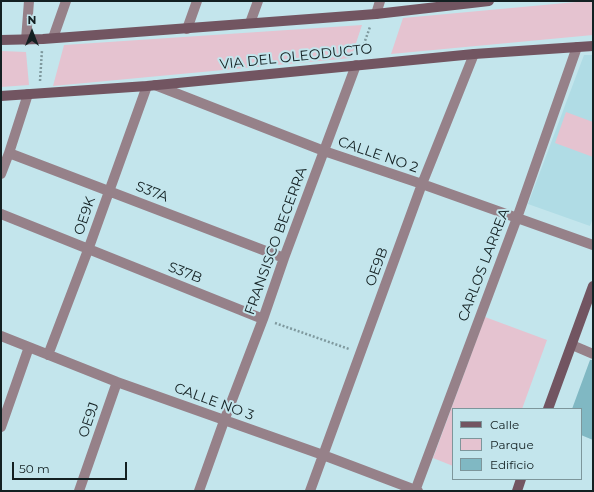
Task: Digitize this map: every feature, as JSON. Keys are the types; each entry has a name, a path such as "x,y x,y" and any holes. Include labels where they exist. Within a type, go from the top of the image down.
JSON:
{"street":[{"path":"26,40 29,1"},
{"path":"48,39 66,1"},
{"path":"187,29 197,1"},
{"path":"250,22 258,1"},
{"path":"376,14 380,1"},
{"path":"1,40 48,39 187,29 250,22 376,14 489,1"},
{"name":"VIA DEL OLEODUCTO","path":"1,96 151,85 474,54 593,46"},
{"name":"CARLOS LARREA","path":"416,491 517,218 577,47"},
{"name":"OE9B","path":"310,491 422,184 474,54"},
{"name":"FRANSISCO BECERRA","path":"199,491 356,65"},
{"name":"CALLE NO 2","path":"151,85 324,151 593,245"},
{"name":"OE9K","path":"48,355 88,250 108,191 151,85"},
{"path":"1,174 28,94"},
{"name":"S37A","path":"9,153 284,258"},
{"name":"S37B","path":"1,214 88,250 263,318"},
{"path":"548,408 593,286"},
{"name":"CALLE NO 3","path":"1,336 117,382 323,455 416,491"},
{"path":"572,346 593,354"},
{"path":"1,427 29,347"},
{"name":"OE9J","path":"79,491 117,382"},
{"path":"517,491 521,480"}],"path":[{"path":"356,65 376,14"},
{"path":"39,93 48,39"},
{"path":"263,318 360,353"}],"shaded area":[{"path":"584,55 593,55 593,218 590,226 528,204"}],"green space":[{"path":"593,1 593,35 391,54 403,18"},
{"path":"362,25 351,58 53,86 64,45"},
{"path":"1,51 26,52 29,85 1,87"},
{"path":"566,112 593,122 593,157 555,143"},
{"path":"485,317 547,340 522,408 452,408 452,466 433,458"}],"building":[{"path":"590,360 593,360 593,440 582,435 582,408 572,408"}]}
